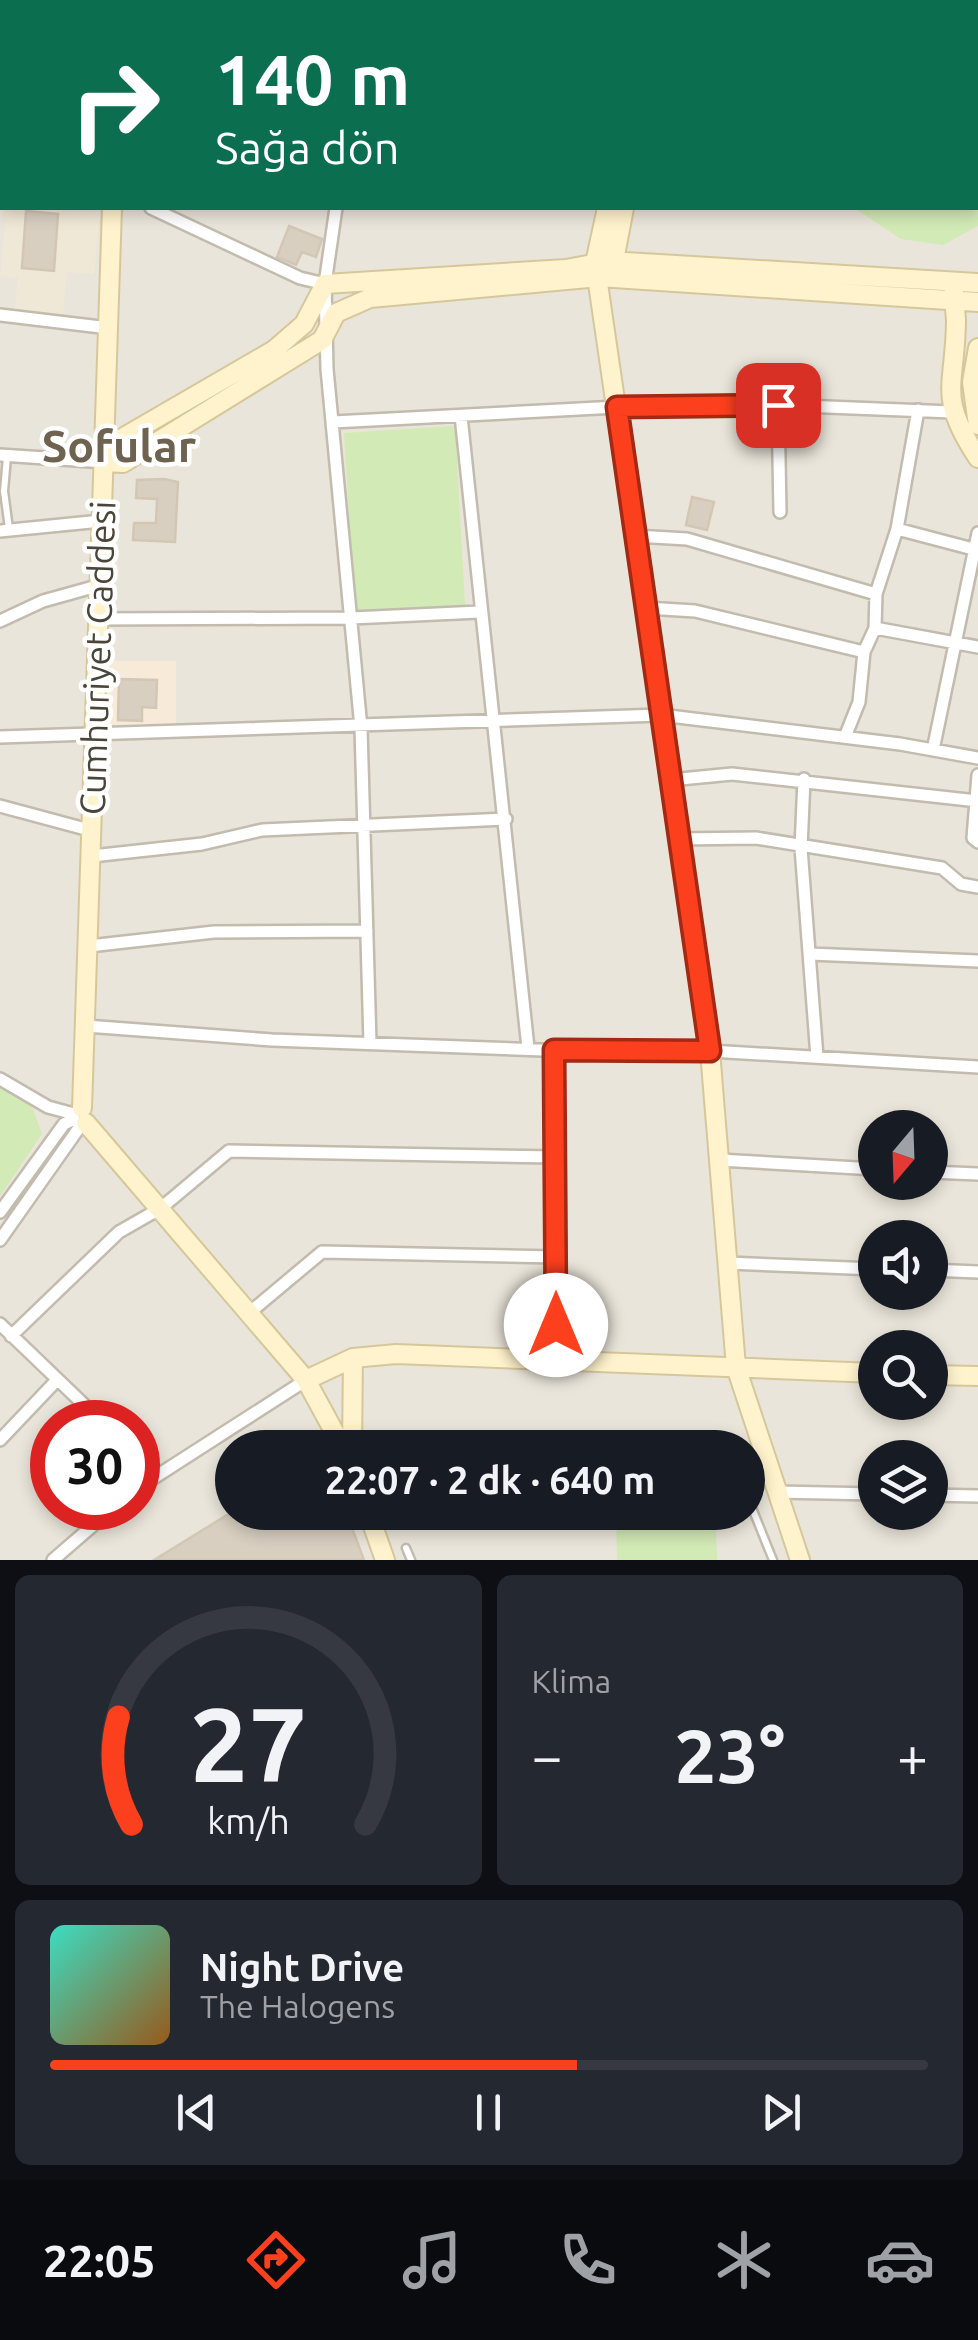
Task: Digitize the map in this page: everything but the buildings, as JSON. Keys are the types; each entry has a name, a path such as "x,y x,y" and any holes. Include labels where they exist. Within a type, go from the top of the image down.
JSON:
{"street":[{"name":"Cumhuriyet Caddesi","path":"79,1118 89,946 95,619 105,455 112,210"},
{"path":"154,210 300,278 325,284 601,267 954,288 978,282"},
{"path":"336,210 325,284 332,422 361,728 370,1043"},
{"path":"607,210 601,267 617,407 710,1051 736,1368 800,1560"},
{"path":"3,455 105,455 123,463 322,340 336,312 370,298 601,267 616,250 624,210"},
{"path":"105,455 274,350 304,324 325,284"},
{"path":"954,288 978,302"},
{"path":"954,288 956,321 948,390 955,423 978,458"},
{"path":"0,315 110,328"},
{"path":"978,348 972,382 978,425"},
{"path":"332,422 617,407 778,405 952,412"},
{"path":"778,405 780,512"},
{"path":"845,738 859,702 864,652 875,628 876,594 897,529 918,410"},
{"path":"461,416 528,1048"},
{"path":"5,530 101,521"},
{"path":"897,529 973,548"},
{"path":"933,750 978,533"},
{"path":"635,536 687,539 876,594"},
{"path":"0,621 43,601 97,586"},
{"path":"646,608 695,611 864,652"},
{"path":"95,619 352,618 479,612"},
{"path":"875,628 978,647"},
{"path":"0,737 361,728 661,715 978,758"},
{"path":"670,780 732,774 976,800"},
{"path":"978,775 973,838 978,842"},
{"path":"804,780 801,848 817,1058"},
{"path":"0,806 92,831"},
{"path":"92,856 202,844 262,830 506,819"},
{"path":"679,839 756,838 942,868 960,884 978,887"},
{"path":"89,946 198,932 367,931"},
{"path":"810,954 978,961"},
{"path":"86,1026 370,1043 710,1051 978,1067"},
{"path":"554,1050 556,1358"},
{"path":"0,1079 48,1108 79,1118 161,1208 306,1380 332,1430"},
{"path":"0,1212 64,1124 79,1118"},
{"path":"0,1240 79,1118"},
{"path":"11,1336 120,1232 161,1208 229,1151 555,1157"},
{"path":"719,1160 858,1167"},
{"path":"948,1173 978,1174"},
{"path":"249,1313 322,1252 555,1258"},
{"path":"728,1263 858,1267"},
{"path":"948,1271 978,1272"},
{"path":"0,1324 78,1400"},
{"path":"160,1470 306,1380 354,1358 396,1354 556,1358 858,1372"},
{"path":"352,1430 354,1358"},
{"path":"948,1375 978,1376"},
{"path":"0,1440 57,1380"},
{"path":"777,1492 858,1494"},
{"path":"948,1495 978,1496"},
{"path":"57,1558 89,1530"},
{"path":"374,1530 385,1560"}],"lane":[{"path":"3,455 5,530"},
{"path":"761,1530 773,1560"},
{"path":"406,1548 411,1560"}],"shaded area":[{"path":"0,210 978,210 978,1560 0,1560"},
{"path":"7,210 100,212 94,274 67,272 63,315 15,310 18,278 0,276"},
{"path":"103,661 176,661 176,729 102,728"}],"green space":[{"path":"857,210 978,210 978,226 943,245 901,239"},
{"path":"455,426 465,605 355,612 344,433"},
{"path":"0,1086 32,1107 42,1134 0,1196"},
{"path":"616,1530 716,1530 717,1560 617,1560"}],"district":[{"name":"Sofular","path":"119,446"}],"route":[{"path":"556,1325 554,1050 710,1051 617,407 778,405"}]}
